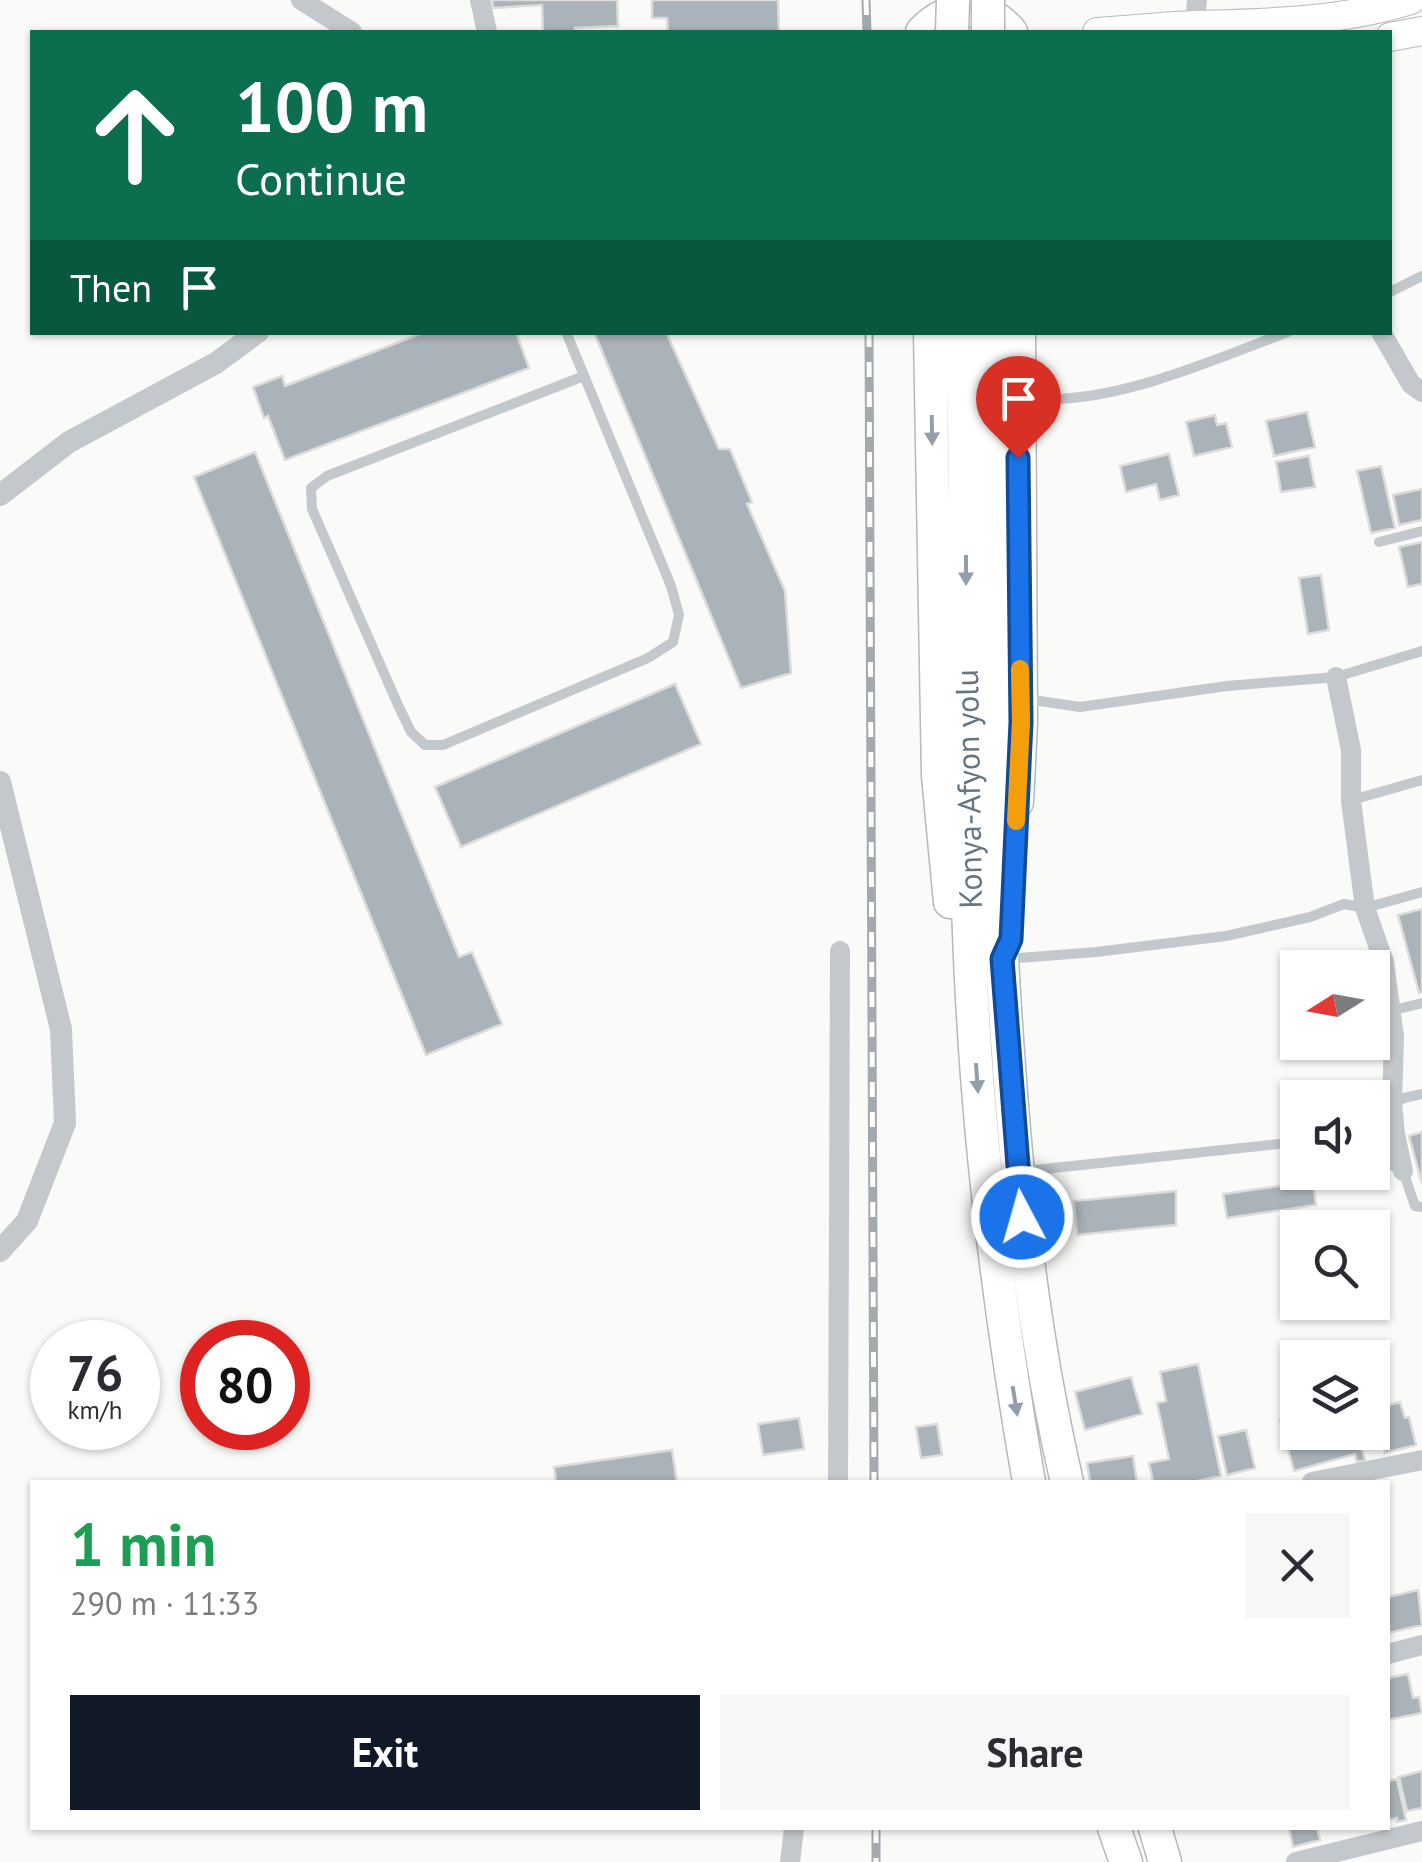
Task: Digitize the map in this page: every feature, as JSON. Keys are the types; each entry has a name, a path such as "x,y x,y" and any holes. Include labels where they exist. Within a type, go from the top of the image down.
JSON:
{"highway":[{"path":"928,26 953,0"},
{"path":"988,0 988,30"},
{"path":"1013,30 1019,0"},
{"path":"928,26 939,16 960,9 981,10 1011,30"},
{"path":"930,335 938,776 954,940 972,1015"},
{"name":"Konya-Afyon yolu","path":"961,335 966,455 981,634 966,802 972,1015 996,1286 1029,1480"},
{"path":"992,335 981,634 997,936 1002,959 1017,1172 1038,1330 1067,1480"},
{"path":"1002,959 1011,939 1034,398 1020,335"},
{"path":"1115,1830 1126,1862"},
{"path":"1156,1830 1165,1862"}],"main road":[{"path":"1107,30 1196,12 1249,29 1284,28 1411,0"},
{"path":"1392,37 1422,31"}],"street":[{"path":"302,0 349,30"},
{"path":"480,0 486,30"},
{"path":"0,495 69,442 216,363 254,335"},
{"path":"1384,335 1411,384 1422,392"},
{"path":"1336,677 1351,750 1350,801 1364,908 1380,950"},
{"path":"0,782 61,1029 66,1123 27,1221 0,1251"},
{"path":"838,1480 840,951"},
{"path":"1390,1011 1394,1036 1394,1134 1404,1171"},
{"path":"1322,1480 1422,1460"},
{"path":"1390,1654 1422,1646"},
{"path":"790,1862 794,1830"},
{"path":"1296,1862 1422,1831"}],"lane":[{"path":"1392,291 1422,276"},
{"path":"567,335 671,586 678,615 673,642 648,658 443,744 425,745 411,732 390,687 312,509 311,488 328,476 584,376"},
{"path":"1031,335 1031,360 1040,390 1034,398"},
{"path":"1034,398 1098,394 1161,377 1280,335"},
{"path":"1379,542 1422,531"},
{"path":"1020,698 1080,707 1227,686 1336,677 1422,651"},
{"path":"1350,801 1422,780"},
{"path":"1002,959 1226,936 1310,917 1344,904 1364,908 1422,892"},
{"path":"1390,1011 1422,1002"},
{"path":"1392,1103 1422,1094"},
{"path":"1017,1172 1280,1144"},
{"path":"1390,1164 1404,1171 1415,1206 1422,1208"}],"building":[{"path":"492,0 617,0 618,26 543,30 542,5 493,8"},
{"path":"652,0 778,0 779,30 668,30 667,18 652,18"},
{"path":"417,335 517,335 529,368 285,460 253,387 282,376 285,386"},
{"path":"595,335 667,335 719,449 730,449 752,502 747,504 785,591 791,673 741,688"},
{"path":"1307,412 1315,447 1274,456 1266,421"},
{"path":"1215,415 1217,425 1226,423 1232,447 1194,456 1186,422"},
{"path":"255,452 459,957 472,952 502,1024 426,1055 194,477"},
{"path":"1169,454 1179,495 1160,500 1156,484 1126,492 1120,466"},
{"path":"1309,456 1315,487 1281,492 1276,462"},
{"path":"1381,466 1395,528 1371,533 1357,471"},
{"path":"1422,489 1422,520 1399,525 1393,495"},
{"path":"1422,542 1422,584 1408,587 1399,547"},
{"path":"1321,575 1329,630 1308,634 1299,578"},
{"path":"675,684 701,744 461,847 435,787"},
{"path":"1422,909 1422,992 1419,993 1398,915"},
{"path":"1422,1132 1422,1184 1409,1136"},
{"path":"1280,1186 1280,1190 1314,1190 1316,1205 1227,1218 1223,1194"},
{"path":"1176,1191 1176,1225 1077,1235 1074,1201"},
{"path":"1198,1364 1221,1476 1153,1480 1149,1463 1169,1459 1157,1403 1166,1401 1160,1372"},
{"path":"1131,1377 1142,1414 1085,1430 1075,1392"},
{"path":"1400,1402 1405,1418 1409,1417 1416,1445 1385,1453 1390,1450 1390,1405"},
{"path":"799,1418 804,1449 763,1455 758,1424"},
{"path":"937,1424 942,1455 921,1458 916,1427"},
{"path":"1246,1430 1255,1468 1227,1475 1218,1436"},
{"path":"672,1450 677,1480 556,1480 554,1467"},
{"path":"1288,1450 1362,1450 1365,1460 1357,1462 1355,1454 1294,1471"},
{"path":"1133,1456 1137,1480 1090,1480 1087,1463"},
{"path":"1418,1590 1422,1625 1390,1633 1390,1597"},
{"path":"1408,1674 1413,1698 1419,1697 1422,1713 1390,1720 1390,1678"},
{"path":"1422,1771 1422,1808 1407,1811 1399,1777"},
{"path":"1397,1779 1406,1820 1390,1820 1390,1781"},
{"path":"1289,1830 1318,1830 1320,1840 1293,1847"}],"railway":[{"path":"866,0 867,30"},
{"path":"869,335 874,1480"},
{"path":"876,1830 876,1862"}],"slow traffic":[{"path":"1016,821 1020,669"}],"route":[{"path":"1018,458 1021,722 1011,939 1002,959 1022,1217"}]}
